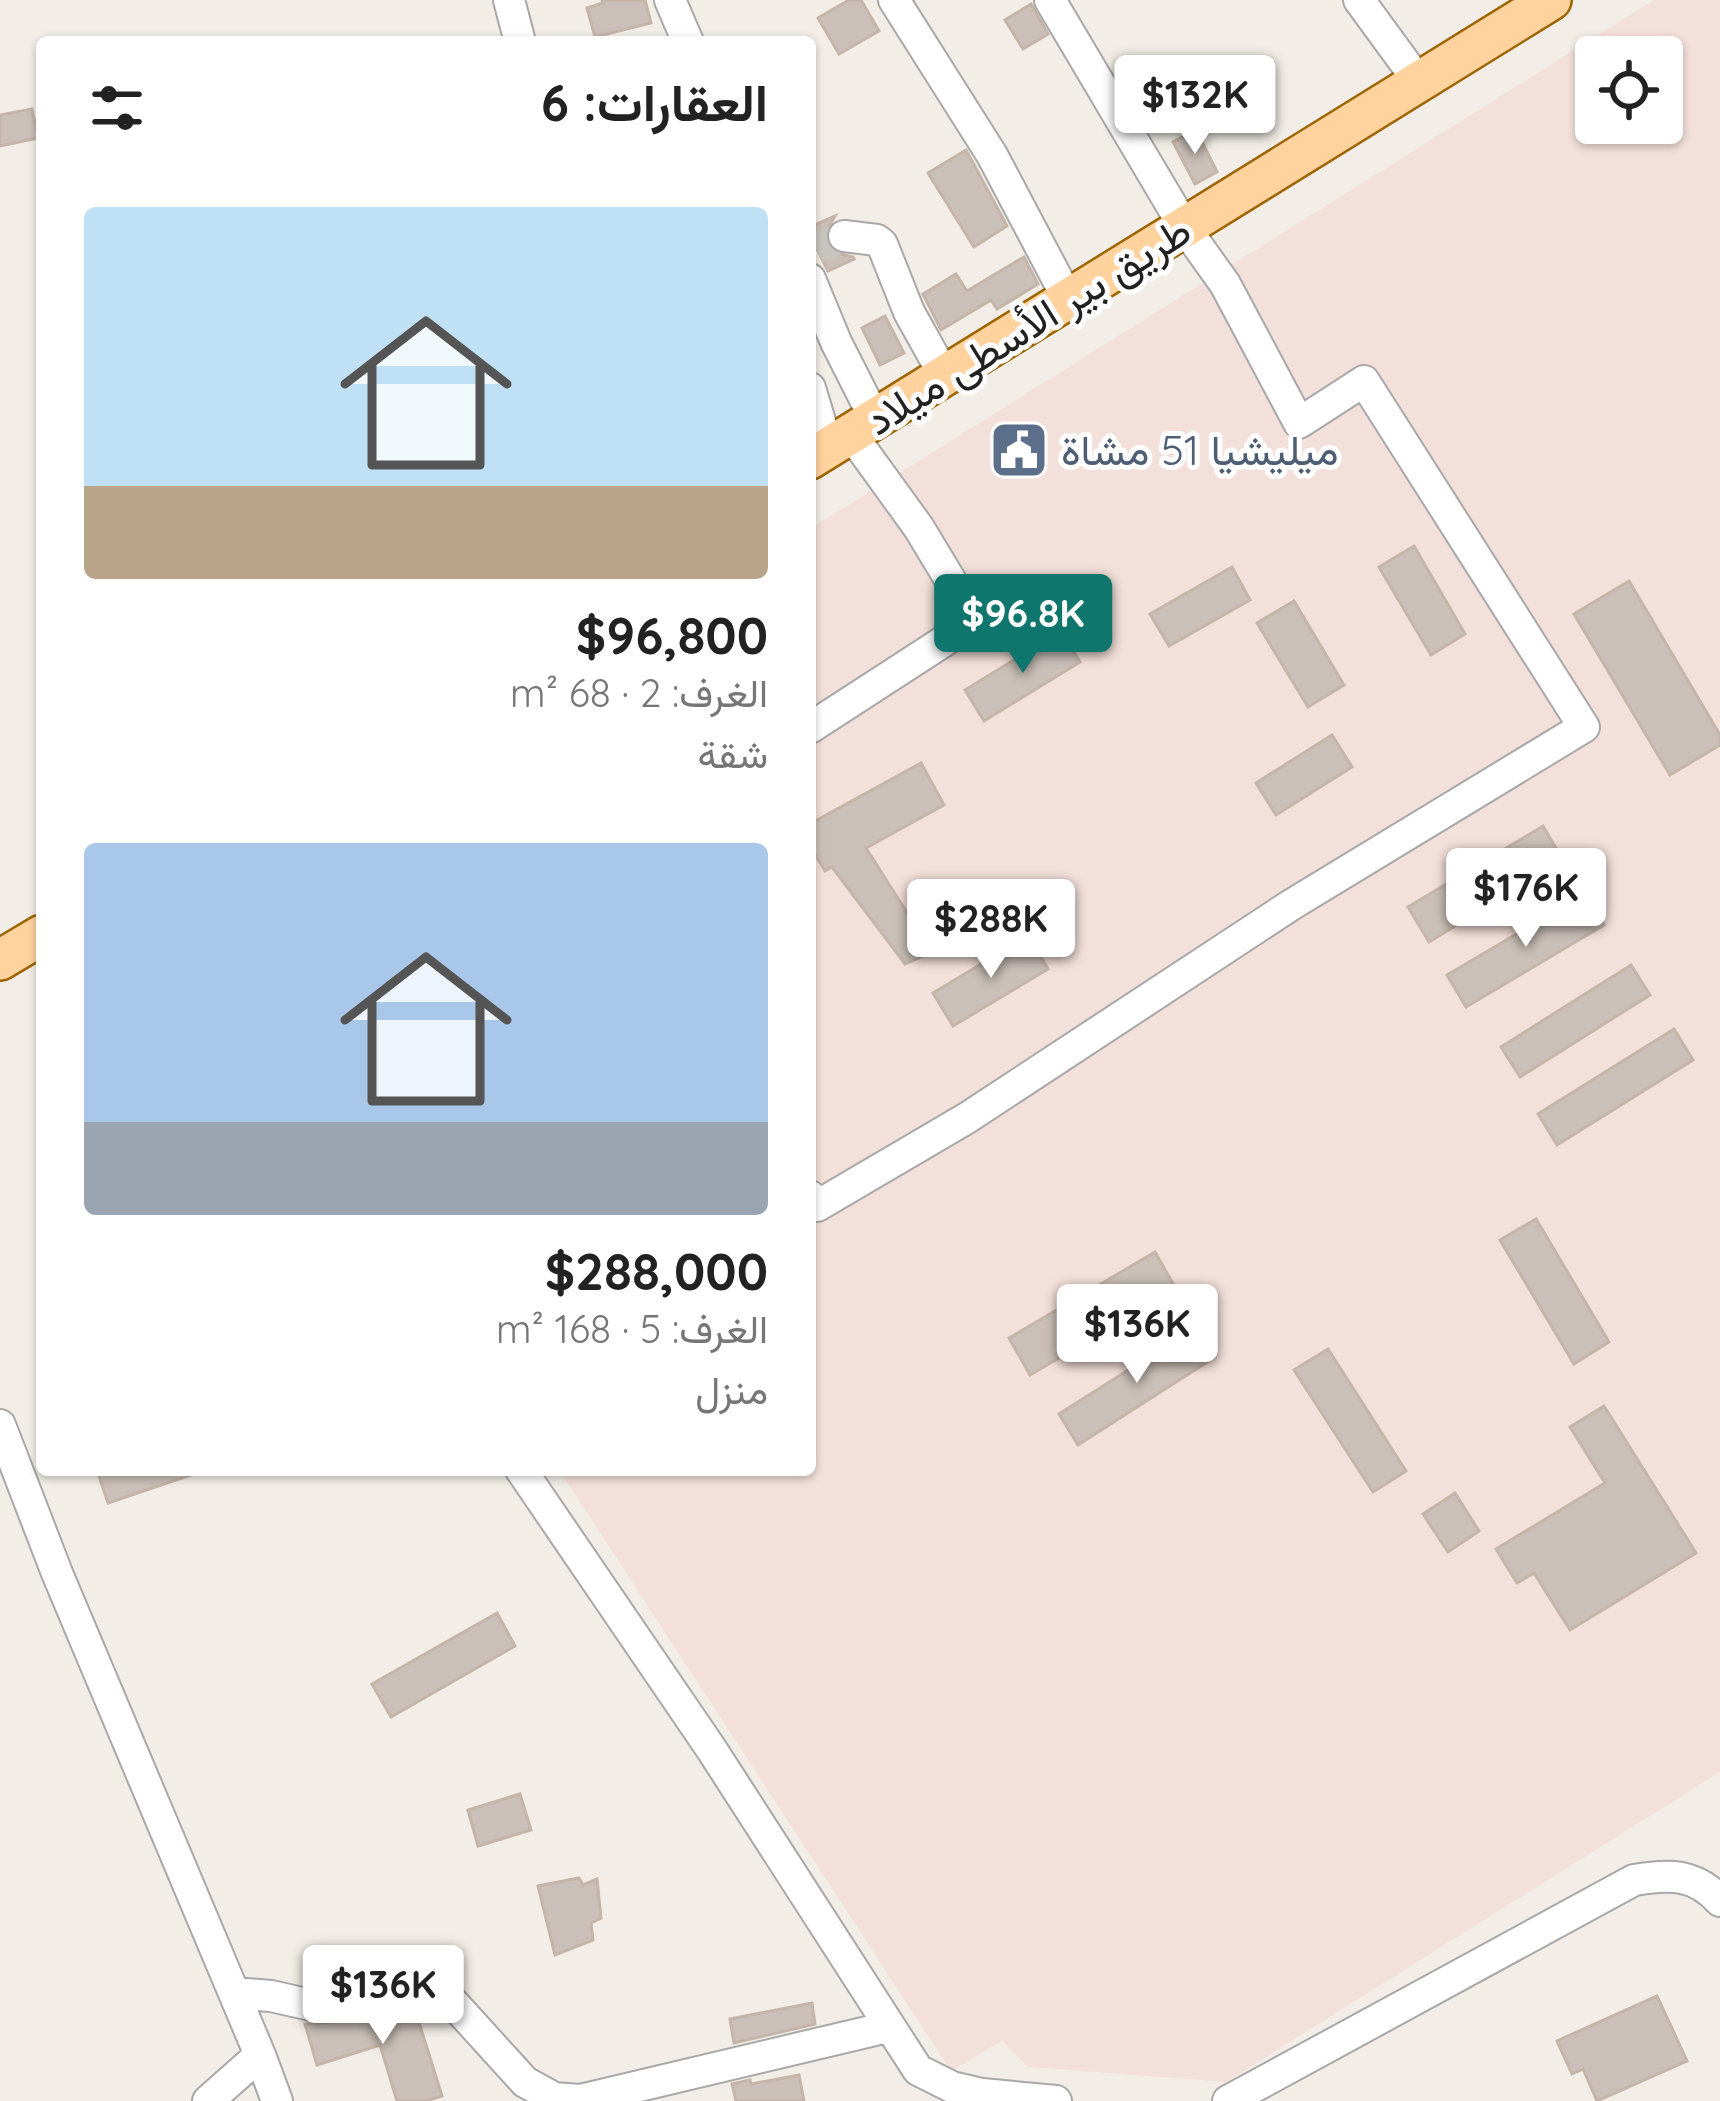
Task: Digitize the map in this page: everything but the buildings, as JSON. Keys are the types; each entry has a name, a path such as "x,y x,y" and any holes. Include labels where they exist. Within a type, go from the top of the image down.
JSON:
{"main road":[{"name":"طريق بير الأسطى ميلاد","path":"841,440 1551,0"},
{"path":"0,960 36,939"}],"street":[{"path":"509,0 518,36"},
{"path":"670,0 685,36"},
{"path":"894,0 992,154 1068,299"},
{"path":"816,1205 967,1118 1292,905 1584,727 1364,381 1299,423 1225,284 1185,228 1050,0"},
{"path":"1360,0 1419,82"},
{"path":"841,440 836,342 820,257 877,240 882,244 909,312 944,375"},
{"path":"816,398 841,440 919,529 975,621 816,724"},
{"path":"0,1425 57,1574 277,2101"},
{"path":"525,1476 712,1750 917,2070 982,2094 1056,2101"},
{"path":"1228,2101 1634,1880 1668,1874 1709,1888 1720,1900"},
{"path":"234,1994 311,2005 394,1981 419,1980 446,1995 525,2082 554,2098 580,2100 888,2027"},
{"path":"208,2101 260,2055"}],"shaded area":[{"path":"1654,0 1720,0 1720,1772 1226,2082 1028,2067 1002,2041 951,2071 563,1476 816,1476 816,525 1575,50 1575,144 1683,144 1683,36 1597,36"}],"tunnel":[{"path":"816,249 844,236"}],"place":[{"name":"ميليشيا 51 مشاة","path":"1019,450"}]}
